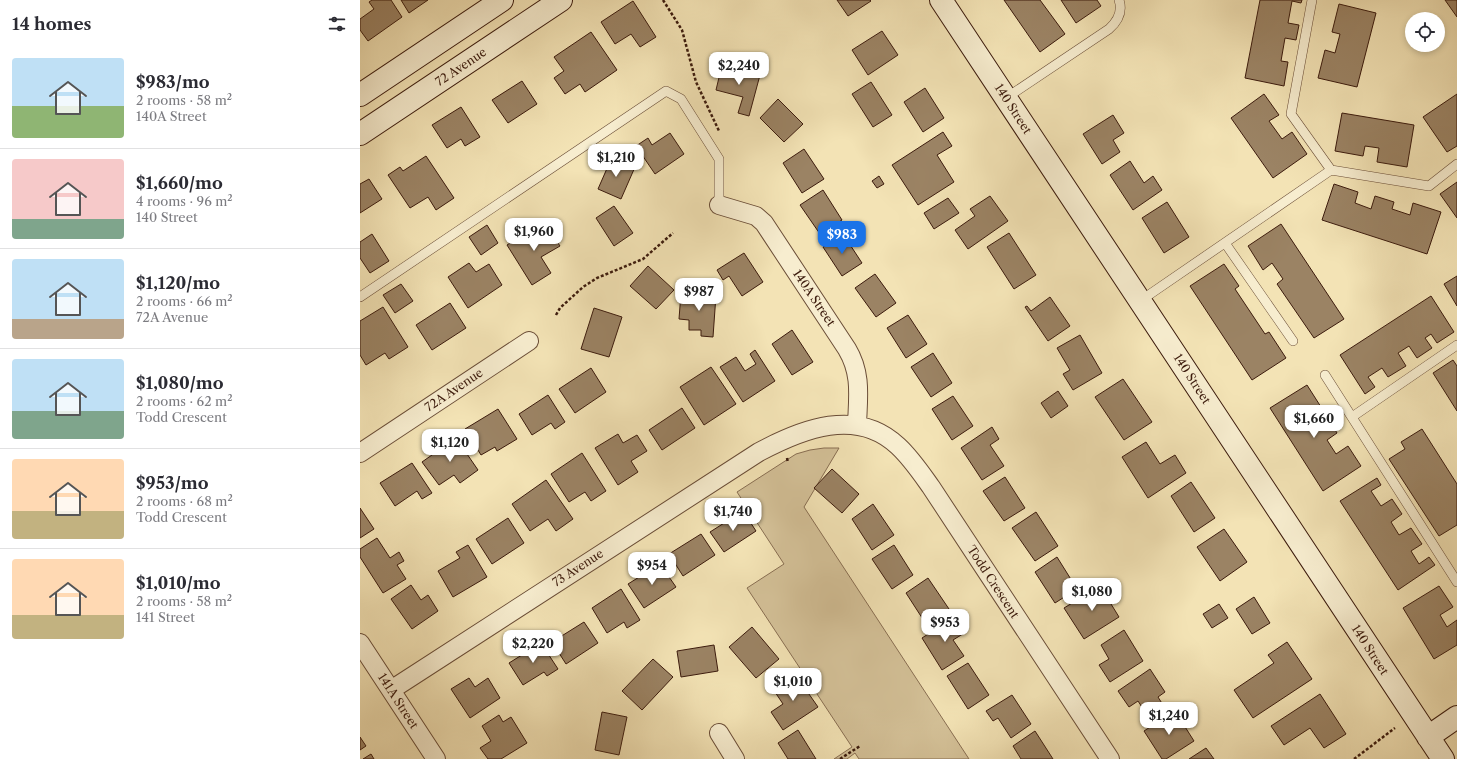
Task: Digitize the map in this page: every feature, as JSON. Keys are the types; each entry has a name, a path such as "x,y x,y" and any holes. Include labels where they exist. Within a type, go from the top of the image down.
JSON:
{"main road":[{"path":"360,95 502,0"},
{"name":"72 Avenue","path":"360,134 562,0"},
{"name":"140 Street","path":"941,0 1442,759"},
{"path":"1428,737 1457,717"}],"street":[{"name":"140A Street","path":"719,204 756,216 764,223 847,349 855,366 858,384 857,425"},
{"name":"72A Avenue","path":"360,453 529,341"},
{"name":"73 Avenue","path":"391,690 759,452 797,433 812,429 846,424 857,425"},
{"name":"Todd Crescent","path":"857,425 887,437 898,446 915,465 1110,759"},
{"name":"141A Street","path":"360,643 436,759"},
{"path":"719,733 735,759"}],"lane":[{"path":"1006,98 1109,29 1116,22 1119,16 1121,7 1119,0"},
{"path":"1312,0 1291,114 1331,170"},
{"path":"360,297 666,91 681,99 718,159 719,204"},
{"path":"1140,301 1331,170 1428,186 1457,164"},
{"path":"1225,243 1293,341"},
{"path":"1352,417 1457,345"},
{"path":"1325,375 1457,582"}],"path":[{"path":"663,0 682,30 696,82 721,135"},
{"path":"556,315 560,308 583,287 597,278 643,259 673,233"},
{"path":"1354,759 1395,728"},
{"path":"840,759 860,746"}],"shaded area":[{"path":"824,448 839,448 804,507 969,759 859,759 855,753 847,759 834,759 852,747 747,588 784,564 737,492 796,454"}],"building":[{"path":"372,0 391,0 402,17 368,41 360,30 360,19 374,9 369,2"},
{"path":"401,0 428,0 409,13"},
{"path":"837,0 870,0 871,1 848,16"},
{"path":"1004,0 1040,0 1065,34 1040,52"},
{"path":"1061,0 1097,0 1101,6 1076,23"},
{"path":"1260,0 1302,0 1301,3 1292,1 1288,23 1299,25 1296,40 1285,38 1281,61 1288,62 1284,86 1245,78"},
{"path":"1445,0 1457,0 1457,17"},
{"path":"633,1 656,37 640,47 631,34 615,44 601,22"},
{"path":"1339,4 1376,13 1357,87 1318,78 1325,50 1335,53 1340,34 1332,32"},
{"path":"882,31 898,55 868,75 852,50"},
{"path":"591,32 617,70 585,92 580,84 565,94 554,78 564,71 554,57"},
{"path":"722,65 760,75 749,116 738,113 743,97 716,90"},
{"path":"522,81 537,104 508,123 492,100"},
{"path":"871,82 892,115 873,127 852,94"},
{"path":"925,88 944,118 923,132 904,102"},
{"path":"1264,94 1279,115 1269,121 1282,139 1292,132 1307,154 1273,178 1231,118"},
{"path":"1457,94 1457,146 1447,152 1423,117"},
{"path":"778,99 803,124 784,142 760,118"},
{"path":"461,107 480,137 465,146 461,139 447,148 432,125"},
{"path":"1342,113 1414,125 1407,167 1377,162 1379,148 1365,146 1363,156 1335,151"},
{"path":"1113,115 1124,133 1113,140 1120,152 1102,164 1083,134"},
{"path":"943,132 952,146 937,155 954,182 918,205 892,165"},
{"path":"670,133 684,154 655,174 636,146 648,138 652,145"},
{"path":"804,149 824,179 802,193 783,163"},
{"path":"426,156 454,198 436,210 428,197 410,208 388,175 400,167 403,171"},
{"path":"612,157 635,167 621,199 598,189"},
{"path":"1130,161 1144,183 1153,176 1162,190 1133,210 1110,175"},
{"path":"879,176 884,184 877,188 872,181"},
{"path":"369,179 382,199 360,213 360,184"},
{"path":"1457,182 1457,218 1440,194"},
{"path":"1334,184 1358,192 1355,203 1371,209 1375,196 1394,202 1392,209 1410,215 1413,203 1441,212 1427,254 1322,220"},
{"path":"823,190 842,220 820,234 800,205"},
{"path":"990,196 1008,221 968,249 955,230 975,216 970,209"},
{"path":"948,198 959,213 934,229 924,213"},
{"path":"1167,202 1189,237 1164,253 1142,218"},
{"path":"614,206 633,233 614,246 596,218"},
{"path":"544,222 560,246 541,257 551,273 532,285 507,245"},
{"path":"1281,224 1344,319 1314,338 1277,284 1283,279 1272,263 1263,270 1248,246"},
{"path":"487,225 498,243 481,255 469,237"},
{"path":"1009,233 1036,275 1014,289 987,247"},
{"path":"372,234 389,261 370,273 360,258 360,242"},
{"path":"843,234 862,263 842,276 823,247"},
{"path":"744,253 763,282 742,296 729,276 723,280 717,270"},
{"path":"469,263 476,272 489,264 502,285 468,308 448,277"},
{"path":"1224,264 1239,286 1235,289 1265,334 1269,332 1286,358 1252,380 1190,286"},
{"path":"648,266 674,290 656,309 630,286"},
{"path":"875,274 896,303 876,317 855,288"},
{"path":"1457,276 1457,306 1444,284"},
{"path":"401,284 413,301 395,313 383,295"},
{"path":"681,293 716,295 713,337 701,336 701,330 689,330 689,320 679,319"},
{"path":"1431,296 1454,332 1437,343 1431,334 1425,338 1432,348 1417,358 1409,346 1398,353 1406,366 1388,377 1382,368 1368,377 1375,387 1365,394 1340,355"},
{"path":"1050,297 1070,326 1048,341 1025,307 1027,306 1031,311"},
{"path":"450,303 466,328 432,350 416,325"},
{"path":"383,307 408,347 389,359 385,353 366,365 360,355 360,321"},
{"path":"594,308 622,317 609,357 581,349"},
{"path":"908,315 927,344 906,358 887,328"},
{"path":"792,330 813,362 792,375 772,344"},
{"path":"1080,335 1102,373 1073,390 1063,374 1070,370 1057,348"},
{"path":"755,350 775,381 743,402 720,367 736,357 745,371 756,364 750,354"},
{"path":"933,353 952,383 931,397 911,367"},
{"path":"1453,360 1457,366 1457,411 1433,373"},
{"path":"711,367 736,404 704,425 680,387"},
{"path":"591,368 606,392 575,413 559,389"},
{"path":"1123,379 1152,422 1124,440 1095,397"},
{"path":"1307,385 1321,407 1310,414 1319,427 1329,420 1337,433 1327,440 1336,454 1348,446 1361,466 1323,491 1270,408"},
{"path":"1058,391 1068,406 1051,418 1041,403"},
{"path":"548,395 565,422 555,429 551,423 532,435 519,414"},
{"path":"953,396 973,426 952,440 932,409"},
{"path":"682,408 695,428 662,450 649,430"},
{"path":"498,409 517,439 497,451 495,447 481,455 465,429"},
{"path":"992,427 999,439 990,445 1004,466 982,480 961,448"},
{"path":"1422,429 1457,484 1457,525 1439,536 1389,459 1405,449 1401,442"},
{"path":"618,434 623,443 637,435 647,451 631,461 638,472 618,485 595,448"},
{"path":"456,438 478,470 460,483 454,475 439,485 422,462"},
{"path":"1146,442 1160,464 1175,455 1186,473 1148,498 1122,457"},
{"path":"582,453 606,491 591,501 585,492 569,502 551,474"},
{"path":"412,463 432,493 422,499 417,491 395,506 380,483"},
{"path":"832,469 859,494 842,513 814,488"},
{"path":"1005,477 1025,508 1004,521 983,491"},
{"path":"1377,478 1381,485 1371,491 1381,506 1392,499 1402,514 1391,522 1399,535 1411,528 1422,544 1411,551 1419,564 1429,557 1435,565 1398,590 1340,501"},
{"path":"546,480 573,519 556,531 548,519 530,531 512,504"},
{"path":"1191,482 1215,518 1194,532 1171,496"},
{"path":"873,504 894,535 872,550 852,519"},
{"path":"360,508 374,529 360,538"},
{"path":"743,511 756,531 724,552 710,532"},
{"path":"1036,512 1058,546 1035,561 1012,528"},
{"path":"508,518 524,543 492,564 476,539"},
{"path":"1224,529 1247,562 1220,581 1197,547"},
{"path":"701,534 715,555 683,576 669,554"},
{"path":"377,538 390,558 399,552 404,561 397,565 406,579 383,593 360,557 360,549"},
{"path":"468,545 487,577 453,597 438,571 460,558 456,552"},
{"path":"894,545 913,575 892,589 872,559"},
{"path":"1057,557 1077,589 1055,603 1035,572"},
{"path":"660,564 676,587 644,608 628,584"},
{"path":"928,578 949,609 926,624 906,593"},
{"path":"411,585 421,600 428,595 438,611 412,629 391,599"},
{"path":"1100,586 1119,617 1084,639 1064,608"},
{"path":"1439,586 1453,607 1440,615 1447,627 1457,620 1457,645 1434,659 1403,608"},
{"path":"621,589 640,620 627,628 624,622 607,633 592,608"},
{"path":"1254,597 1270,623 1252,634 1236,609"},
{"path":"1219,604 1228,618 1212,628 1203,614"},
{"path":"956,616 966,632 953,640 964,656 942,670 922,638"},
{"path":"584,622 598,643 566,664 552,642"},
{"path":"752,627 779,659 756,678 729,647"},
{"path":"1124,630 1143,661 1110,682 1099,665 1109,659 1101,645"},
{"path":"1287,642 1312,679 1253,718 1234,690 1274,663 1268,655"},
{"path":"541,643 558,669 547,676 544,672 523,685 509,663"},
{"path":"714,645 718,671 681,677 677,651"},
{"path":"653,659 673,677 642,710 622,691"},
{"path":"968,663 989,695 968,709 947,676"},
{"path":"1150,669 1165,692 1158,697 1163,705 1147,715 1138,701 1129,707 1118,691"},
{"path":"795,674 818,707 783,730 771,712 783,704 773,689"},
{"path":"469,678 475,687 488,678 500,698 470,718 451,689"},
{"path":"1320,694 1346,734 1324,748 1310,728 1284,745 1271,726"},
{"path":"1012,695 1031,724 1011,738 998,718 993,721 986,711"},
{"path":"1175,711 1194,741 1166,759 1162,759 1144,731"},
{"path":"602,712 627,717 619,755 595,750"},
{"path":"499,715 503,722 511,717 527,743 501,759 488,759 480,748 491,741 482,726"},
{"path":"798,730 816,759 788,759 778,743"},
{"path":"1035,731 1053,759 1021,759 1013,746"},
{"path":"360,737 366,746 360,750"},
{"path":"1206,748 1214,759 1189,759"},
{"path":"371,754 374,759 363,759"}]}
